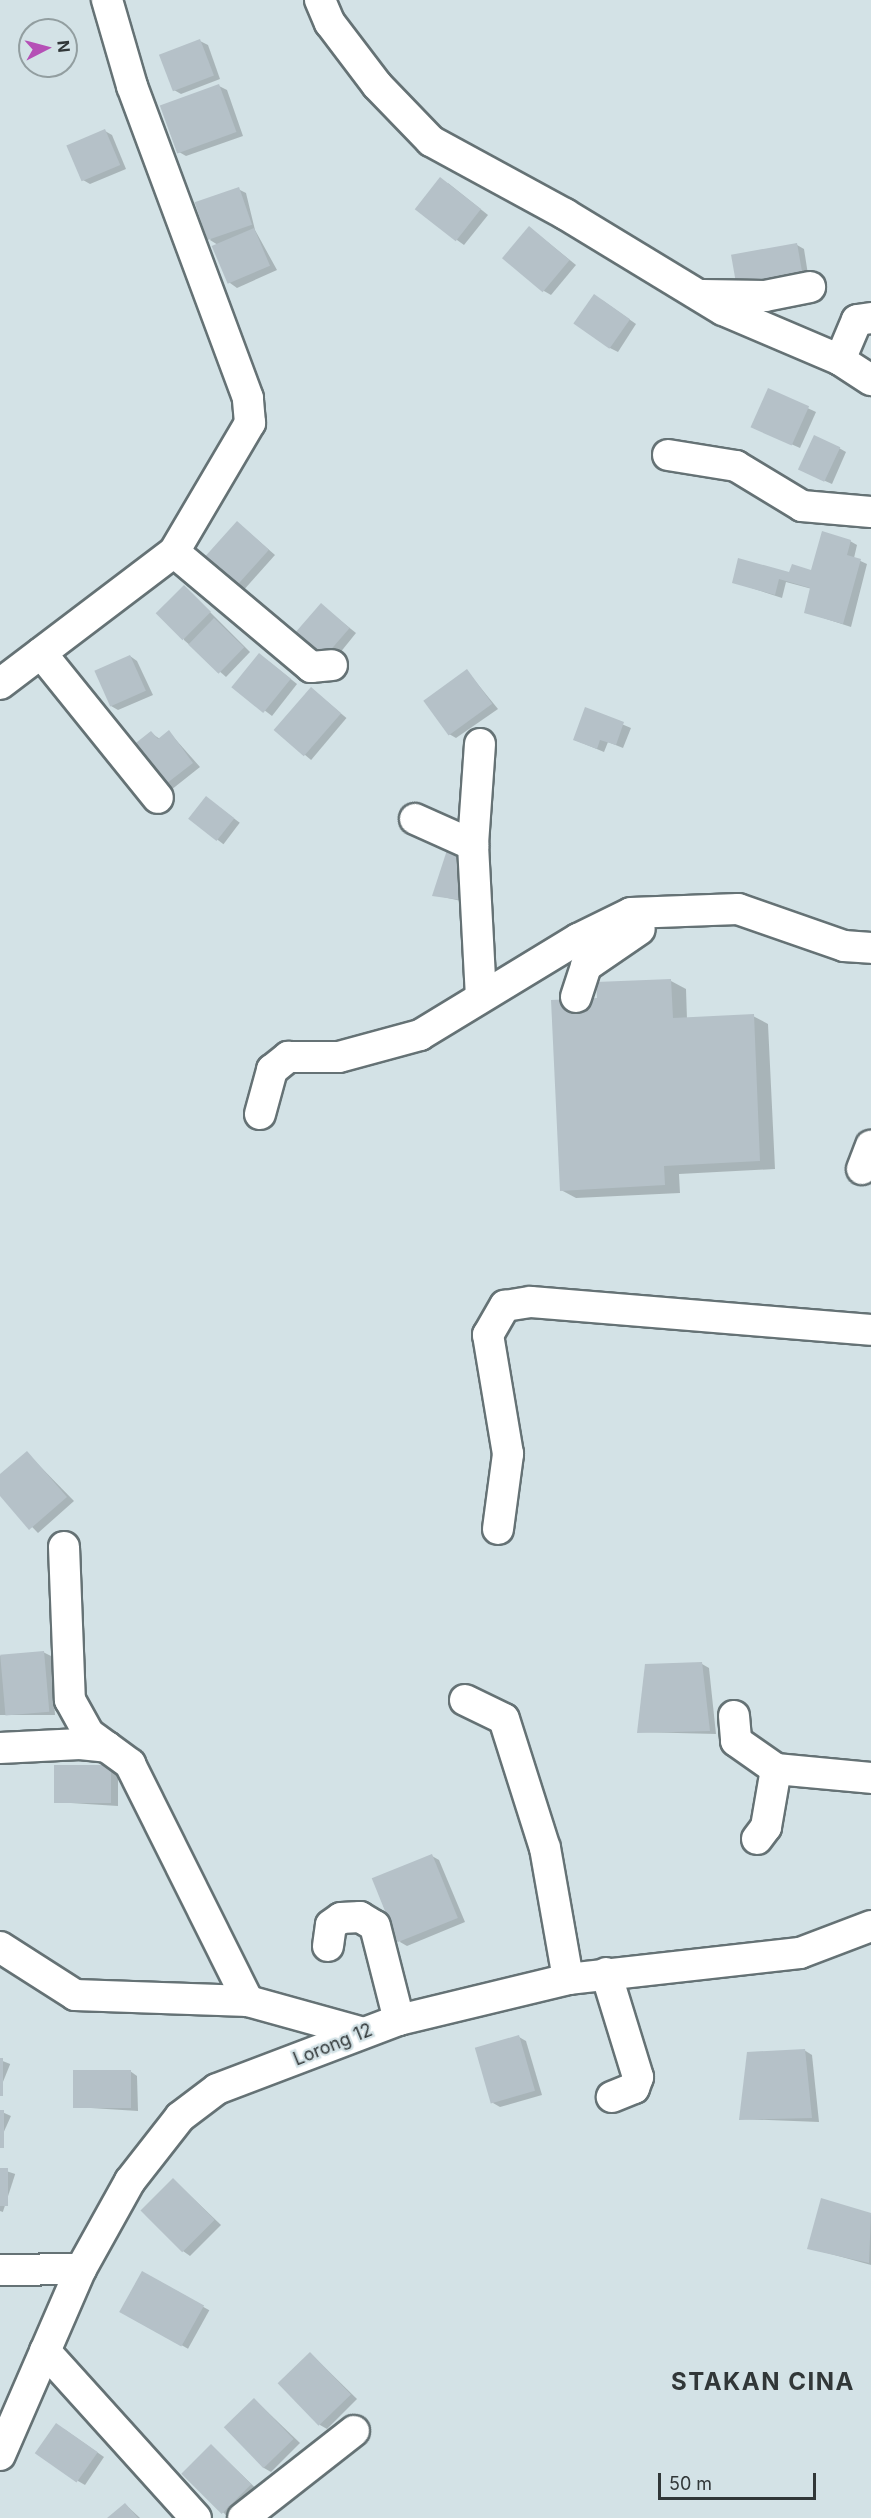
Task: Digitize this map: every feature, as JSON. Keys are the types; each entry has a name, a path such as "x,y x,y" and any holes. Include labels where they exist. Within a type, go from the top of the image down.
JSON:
{"street":[{"path":"0,684 174,552 243,443 252,412 132,86 107,0"},
{"path":"320,0 330,23 377,85 431,141 703,296 723,310 840,360 871,380"},
{"path":"703,296 765,296 810,287"},
{"path":"840,360 857,320 871,318"},
{"path":"668,455 736,466 801,506 871,512"},
{"path":"174,552 311,667 332,665"},
{"path":"41,652 158,798"},
{"path":"480,744 473,845 481,997"},
{"path":"415,819 473,845"},
{"path":"576,997 586,966 608,947 683,908"},
{"path":"260,1114 272,1070 288,1057 339,1057 393,1045 631,914 683,908 738,909 843,946 871,948"},
{"path":"498,1529 508,1454 488,1335 505,1306 543,1303 871,1330"},
{"path":"64,1547 70,1700 89,1734 130,1764 145,1788 248,2001"},
{"path":"465,1700 504,1719 545,1848 568,1979"},
{"path":"734,1716 736,1741 776,1769 871,1778"},
{"path":"0,1748 107,1747"},
{"path":"756,1839 766,1827 776,1769"},
{"path":"328,1946 331,1925 340,1918 360,1917 375,1926 399,2020"},
{"name":"Lorong 12","path":"0,2455 81,2269 130,2181 180,2117 217,2089 360,2032 399,2020 568,1979 606,1973 765,1959 810,1950 871,1926"},
{"path":"0,1947 75,1995 248,2001 360,2032"},
{"path":"606,1973 638,2077 634,2088 612,2097"},
{"path":"0,2270 81,2269"},
{"path":"45,2350 196,2518"},
{"path":"243,2518 354,2431"}],"building":[{"path":"200,39 214,75 173,91 159,55"},
{"path":"219,84 236,132 177,153 160,106"},
{"path":"105,129 120,165 82,181 66,145"},
{"path":"440,177 481,209 456,241 415,209"},
{"path":"239,187 252,225 208,240 195,202"},
{"path":"529,226 570,260 543,292 502,258"},
{"path":"254,228 270,266 228,284 212,246"},
{"path":"797,243 804,283 738,295 731,255"},
{"path":"594,294 630,319 609,349 573,323"},
{"path":"768,388 809,406 792,446 751,427"},
{"path":"814,435 840,447 824,482 798,469"},
{"path":"237,521 269,550 234,588 202,560"},
{"path":"822,531 851,540 847,555 861,559 843,624 804,613 810,588 779,579 775,595 732,583 738,558 789,572 792,564 811,570"},
{"path":"184,585 211,612 183,640 156,613"},
{"path":"321,603 350,628 321,660 293,635"},
{"path":"214,618 244,647 219,674 188,645"},
{"path":"259,653 291,679 263,713 231,687"},
{"path":"130,655 146,691 110,706 94,671"},
{"path":"467,669 492,704 449,736 423,701"},
{"path":"311,687 341,713 304,756 274,730"},
{"path":"585,707 624,722 616,745 600,740 597,749 573,740"},
{"path":"169,730 193,763 162,787 132,746 151,731 158,739"},
{"path":"206,796 234,818 217,841 188,819"},
{"path":"447,850 468,857 468,901 432,896"},
{"path":"671,979 673,1018 754,1014 760,1161 664,1166 665,1185 560,1191 551,1000 597,998 596,982"},
{"path":"27,1451 67,1497 29,1530 0,1496 0,1474"},
{"path":"44,1651 49,1712 5,1716 0,1655"},
{"path":"702,1662 710,1731 637,1733 645,1664"},
{"path":"54,1765 111,1765 111,1803 54,1803"},
{"path":"432,1854 458,1918 398,1942 372,1878"},
{"path":"519,2035 535,2091 491,2103 475,2048"},
{"path":"805,2049 812,2118 739,2120 747,2052"},
{"path":"0,2058 3,2058 3,2096 0,2096"},
{"path":"73,2070 131,2070 131,2108 73,2108"},
{"path":"0,2110 4,2110 4,2148 0,2148"},
{"path":"0,2168 8,2168 8,2206 0,2206"},
{"path":"173,2178 215,2220 182,2252 140,2211"},
{"path":"821,2198 871,2213 869,2263 807,2249"},
{"path":"142,2271 204,2305 181,2347 119,2312"},
{"path":"310,2352 351,2394 319,2426 278,2383"},
{"path":"254,2398 294,2439 263,2468 224,2427"},
{"path":"56,2423 98,2452 77,2483 35,2453"},
{"path":"211,2444 251,2484 222,2514 181,2474"},
{"path":"125,2503 138,2518 107,2518"}],"district":[{"name":"STAKAN CINA","path":"763,2382"}]}
